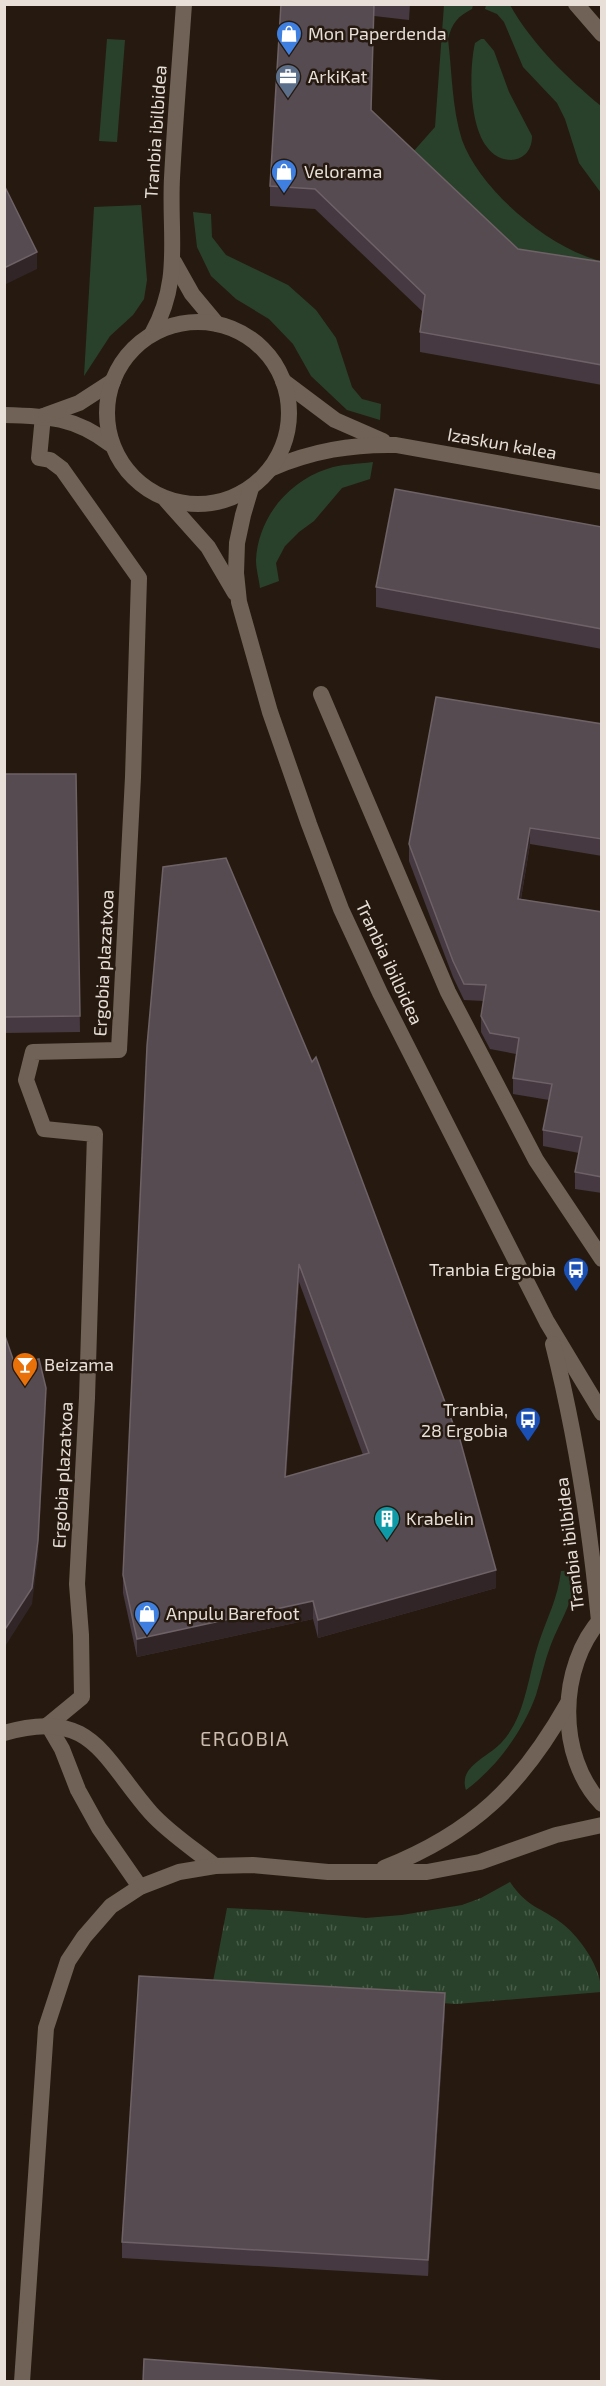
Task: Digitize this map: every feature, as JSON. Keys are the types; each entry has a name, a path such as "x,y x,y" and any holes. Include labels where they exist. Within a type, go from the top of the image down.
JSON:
{"main road":[{"name":"Tranbia ibilbidea","path":"152,334 167,302 174,262 171,220 172,178 184,4"},
{"path":"576,4 602,34"},
{"name":"Tranbia ibilbidea","path":"174,262 192,294 217,324"},
{"name":"Tranbia ibilbidea","path":"166,500 188,504 210,504 232,499 251,488 272,468 286,441 290,411 283,381 269,355 246,335 217,324 195,321 172,325 152,334 132,349 118,369 108,392 106,417 110,444 123,468 143,487 166,500 208,547 226,573 240,602"},
{"path":"42,416 79,403 113,381"},
{"name":"Izaskun kalea","path":"283,381 335,420 396,445 602,482"},
{"path":"4,415 42,416 78,423 110,444"},
{"name":"Ergobia plazatxoa","path":"42,416 39,458 50,460 62,469 139,578 133,777 119,1050 33,1052 26,1080 44,1129 95,1134 87,1398 77,1584 82,1697 48,1725"},
{"name":"Izaskun kalea","path":"272,468 300,456 331,449 363,445 396,445"},
{"name":"Tranbia ibilbidea","path":"251,488 237,543 236,573 240,602 270,712 341,909 380,993 547,1323 602,1413"},
{"path":"321,694 448,992 536,1160 602,1259"},
{"name":"Tranbia ibilbidea","path":"547,1323 566,1396 581,1470 600,1619"},
{"path":"600,1619 583,1646 573,1673 568,1702 570,1736 579,1768 602,1804"},
{"path":"375,1871 416,1855 454,1834 488,1808 520,1777 547,1741 568,1702"},
{"path":"4,1733 48,1725 75,1731 110,1758 153,1815 215,1866"},
{"path":"48,1725 62,1749 78,1790 99,1828 140,1887"},
{"path":"22,2382 46,2028 68,1961 84,1937 111,1906 140,1887 179,1872 215,1866 253,1865 328,1872 427,1872 480,1862 556,1834 602,1825"}],"green space":[{"path":"444,5 473,5 472,9 456,21 448,39 456,116 462,140 471,159 500,197 539,231 560,244 601,261 601,277 529,265 412,153 435,127"},
{"path":"486,5 510,5 551,60 601,106 601,193 579,163 565,119 557,103 523,67 504,22 497,14 485,9"},
{"path":"107,39 125,40 117,142 99,141"},
{"path":"484,39 494,51 509,92 532,136 527,152 515,160 500,158 493,153 481,137 477,125 471,82 475,43"},
{"path":"141,205 147,280 144,299 133,315 110,336 84,376 94,207"},
{"path":"193,212 211,214 212,237 226,255 288,285 316,310 336,338 352,387 362,399 381,404 380,420 347,410 311,376 293,344 269,319 236,299 211,276 197,247"},
{"path":"373,462 370,479 342,488 314,521 285,546 276,563 279,581 260,588 256,563 258,545 262,530 277,504 299,483 313,475 338,466"},
{"path":"577,1570 570,1602 550,1647 536,1695 524,1722 508,1747 488,1771 466,1790 466,1774 470,1768 502,1742 516,1720 539,1642 555,1599 561,1571"},
{"path":"510,1882 523,1898 556,1919 577,1938 594,1964 601,1992 456,2004 212,1987 227,1908 366,1918 402,1915 462,1905 481,1898"}],"building":[{"path":"281,4 374,4 371,110 518,249 602,262 602,365 420,332 425,295 315,189 270,186"},
{"path":"4,185 37,252 4,268"},
{"path":"395,489 602,527 602,629 376,587"},
{"path":"436,697 602,724 602,839 530,828 518,899 602,912 602,1177 575,1172 582,1137 543,1130 552,1084 513,1078 519,1038 490,1033 481,1016 486,985 464,984 453,961 409,844"},
{"path":"4,774 76,774 80,1016 4,1017"},
{"path":"226,858 312,1062 316,1057 455,1429 457,1429 496,1570 318,1620 313,1601 137,1639 123,1575 147,1046 163,867","holes":["299,1264 369,1453 285,1477"]},
{"path":"4,1333 15,1365 39,1359 46,1388 38,1540 32,1588 4,1631"},
{"path":"139,1976 445,1993 428,2260 122,2242"},
{"path":"144,2359 458,2382 143,2382"}],"place":[{"name":"Mon Paperdenda","path":"289,57"},
{"name":"ArkiKat","path":"288,100"},
{"name":"Velorama","path":"284,195"},
{"name":"Tranbia Ergobia","path":"576,1293"},
{"name":"Beizama","path":"25,1388"},
{"name":"Tranbia, 28 Ergobia","path":"528,1443"},
{"name":"Krabelin","path":"387,1542"},
{"name":"Anpulu Barefoot","path":"147,1637"}],"district":[{"name":"ERGOBIA","path":"245,1739"}]}
